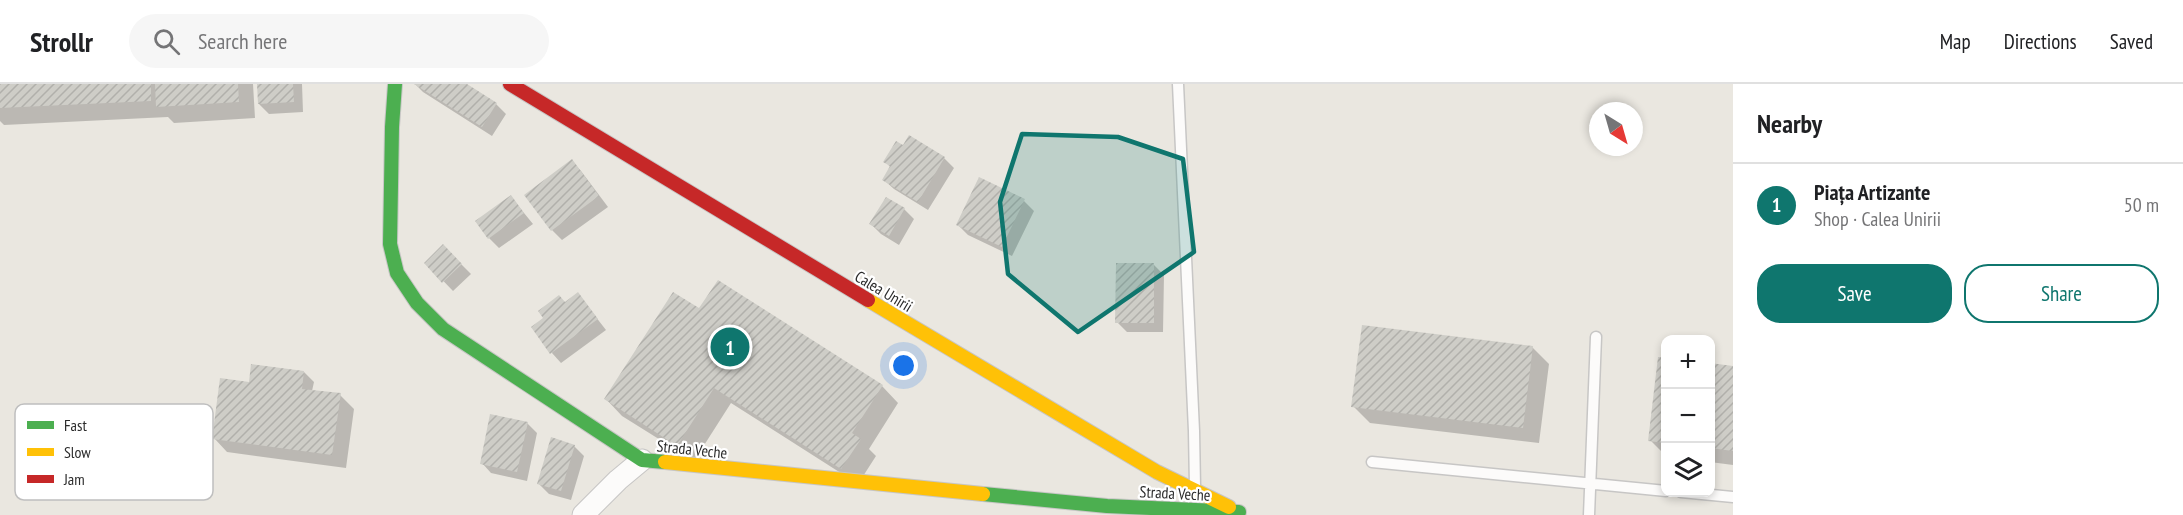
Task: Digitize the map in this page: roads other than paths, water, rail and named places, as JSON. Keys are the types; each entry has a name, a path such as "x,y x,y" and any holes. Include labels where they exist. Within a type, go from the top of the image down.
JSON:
{"street":[{"name":"Strada Veche","path":"395,84 390,244 397,273 417,303 443,329 642,460 1107,506 1243,514"},
{"name":"Calea Unirii","path":"510,84 1147,466 1243,514"},
{"path":"583,515 642,460"}],"lane":[{"path":"1178,84 1194,431 1194,491"},
{"path":"1589,515 1596,337"},
{"path":"1372,462 1661,491"},
{"path":"1715,495 1733,497"}],"place":[{"name":"Piața Artizante","path":"730,347"}]}
